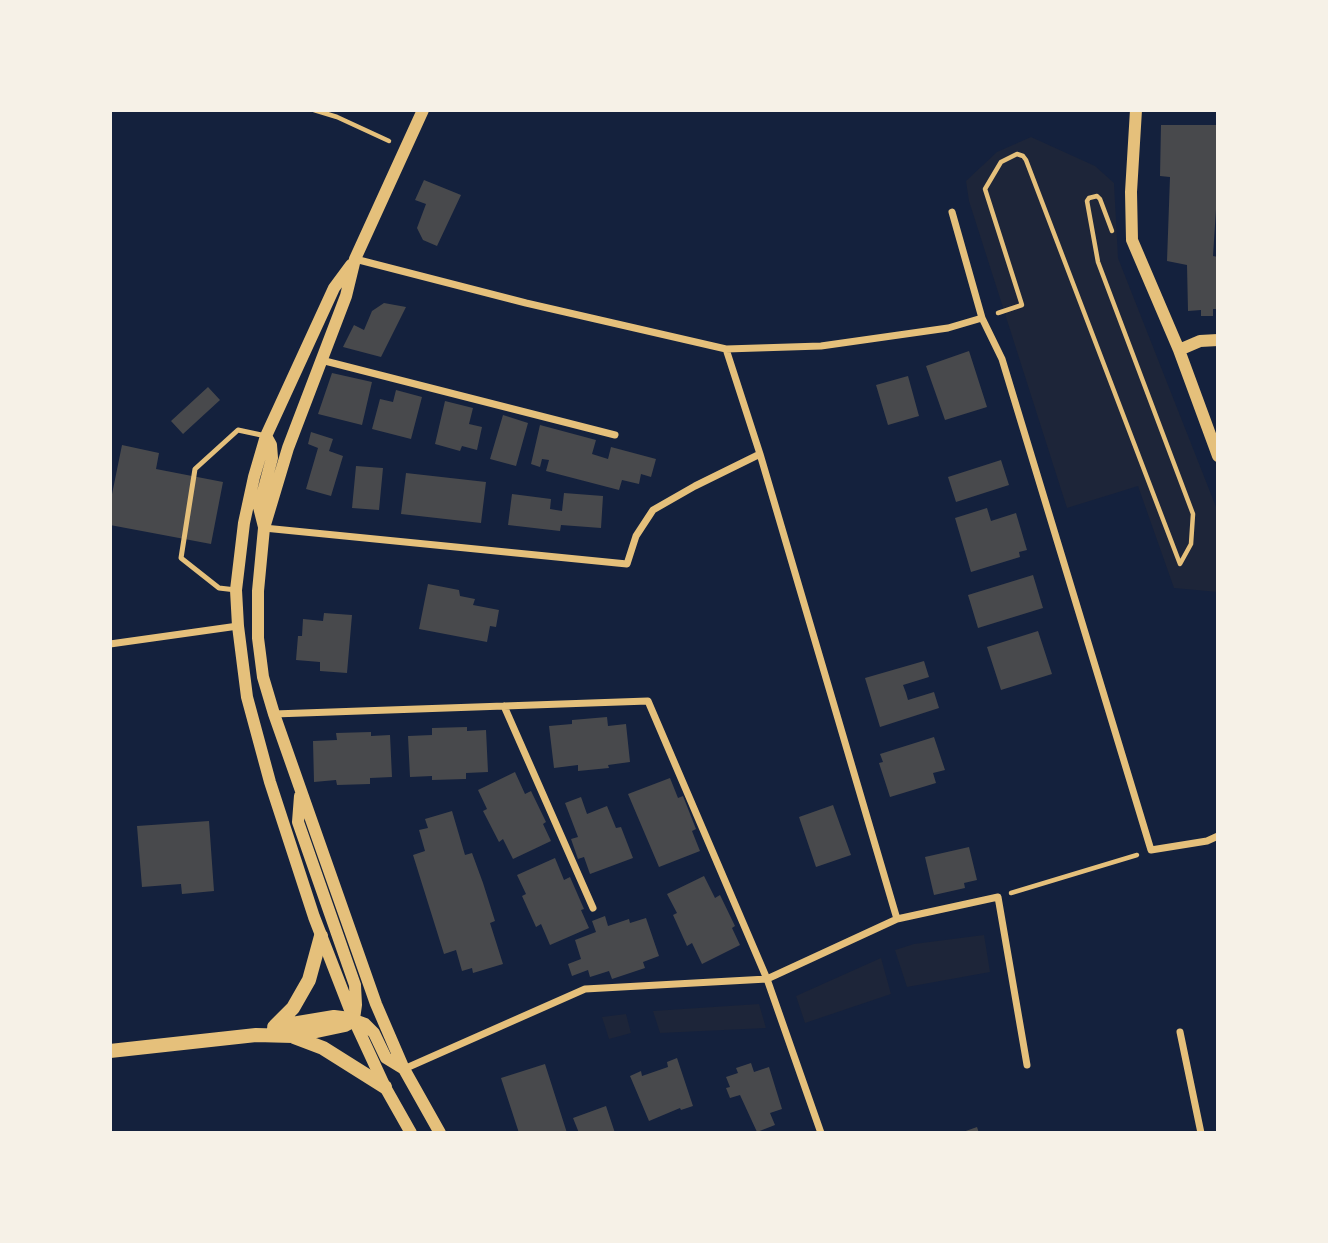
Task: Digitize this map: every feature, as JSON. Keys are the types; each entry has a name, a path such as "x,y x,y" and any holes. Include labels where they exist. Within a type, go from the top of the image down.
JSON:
{"main road":[{"path":"275,1026 293,1008 309,980 321,936"},
{"path":"256,1035 275,1026 334,1017 354,1020"},
{"path":"110,1051 256,1035 293,1036 345,1025 354,1020"},
{"path":"293,1036 323,1048 384,1087"}],"street":[{"path":"423,110 355,259 345,296 288,448 264,528 258,591 258,638 263,677 274,714 376,1004 404,1069 440,1133"},
{"path":"1136,110 1131,192 1132,240 1179,350 1218,456"},
{"path":"952,212 982,318 1002,359 1151,850 1208,841 1218,836"},
{"path":"355,259 552,309 726,349 821,346 948,328 982,318"},
{"path":"355,259 334,288 266,436 244,523 236,590 247,697 270,782 321,936 354,1020 384,1087 411,1133"},
{"path":"1179,350 1200,341 1218,340"},
{"path":"726,349 760,454 897,919"},
{"path":"320,360 615,435"},
{"path":"264,528 259,507 272,458 271,444 266,436"},
{"path":"264,528 627,565 636,536 653,510 760,454"},
{"path":"110,644 239,625"},
{"path":"247,697 274,714 648,701 767,979 821,1133"},
{"path":"504,706 593,908"},
{"path":"301,792 298,822 355,985 354,1020"},
{"path":"404,1069 585,989 767,979 897,919 998,897 1027,1065"},
{"path":"354,1020 365,1024 374,1033 386,1058 404,1069"},
{"path":"1180,1032 1201,1133"}],"lane":[{"path":"236,590 219,587 181,558 195,469 238,430 266,436"}],"path":[{"path":"314,110 337,117 406,149"},
{"path":"1004,311 1022,305 985,189 1000,162 1017,154 1026,160 1180,564 1191,544 1193,514 1098,262 1087,201 1089,198 1097,196 1100,199 1117,243 1132,240"},
{"path":"998,897 1151,850"}],"shaded area":[{"path":"1031,137 1095,166 1114,183 1118,258 1218,512 1218,592 1174,588 1138,486 1067,508 969,201 966,181 997,152"},
{"path":"984,935 990,972 907,987 895,950 914,944"},
{"path":"881,958 891,994 805,1023 796,996"},
{"path":"759,1004 766,1028 660,1033 653,1011"},
{"path":"626,1014 631,1033 609,1039 602,1017"}],"building":[{"path":"1161,125 1218,125 1213,256 1218,257 1218,309 1213,309 1213,316 1201,316 1201,310 1188,311 1187,265 1167,261 1170,177 1160,176"},
{"path":"424,180 461,195 437,246 423,240 417,228 426,204 415,200"},
{"path":"384,303 406,307 381,357 343,347 354,325 364,330 372,311"},
{"path":"969,351 987,407 945,420 926,366"},
{"path":"332,373 372,382 362,425 318,414"},
{"path":"908,376 919,416 888,425 876,385"},
{"path":"208,387 220,400 183,434 171,421"},
{"path":"396,390 422,397 411,439 372,429 380,399 393,402"},
{"path":"445,401 473,408 469,424 482,427 477,450 462,446 460,451 435,444"},
{"path":"503,415 528,423 516,466 490,459"},
{"path":"540,425 596,440 592,454 608,459 611,447 656,459 651,477 641,474 639,484 622,480 619,490 546,471 549,460 542,459 540,467 531,464"},
{"path":"311,432 333,439 329,451 343,456 331,496 306,489 318,448 308,444"},
{"path":"122,445 159,453 156,469 223,482 211,544 110,525 110,504"},
{"path":"1001,460 1009,485 956,502 948,477"},
{"path":"356,466 383,468 379,510 352,508"},
{"path":"406,473 486,482 481,523 401,514"},
{"path":"564,493 603,496 601,528 561,525 560,531 508,525 512,494 551,499 550,509 562,511"},
{"path":"987,508 991,521 1016,513 1027,550 1019,552 1020,557 971,572 955,518"},
{"path":"1033,575 1043,608 978,628 968,595"},
{"path":"428,584 459,590 460,596 475,599 473,605 499,610 496,627 490,626 487,642 419,629"},
{"path":"324,613 352,615 347,673 320,671 320,662 296,660 303,619 323,621"},
{"path":"1038,631 1052,674 1001,690 987,647"},
{"path":"924,661 929,677 903,685 908,700 934,692 939,708 880,727 865,678"},
{"path":"607,717 608,726 626,724 630,762 608,765 609,768 578,771 578,765 554,768 549,726 572,724 572,720"},
{"path":"467,727 467,731 486,730 488,772 466,773 466,779 432,780 432,776 410,777 408,736 432,735 432,728"},
{"path":"371,732 371,736 390,735 392,777 370,778 370,784 337,785 336,780 314,782 313,741 337,740 336,733"},
{"path":"934,737 945,770 933,773 936,783 890,797 879,763 883,762 880,754"},
{"path":"515,772 525,794 531,791 546,822 543,824 551,841 513,859 503,839 499,842 483,811 487,809 478,790"},
{"path":"670,778 678,798 683,796 696,829 692,831 700,851 659,867 628,794"},
{"path":"581,797 587,814 607,806 616,828 621,827 633,858 590,874 584,857 578,859 571,839 578,837 565,803"},
{"path":"833,805 851,855 816,867 799,817"},
{"path":"452,811 465,855 472,853 483,883 495,921 490,923 503,964 473,973 472,968 462,971 456,950 444,954 413,855 425,851 419,830 428,828 425,819"},
{"path":"209,821 214,891 182,894 181,884 142,887 137,826"},
{"path":"969,847 977,880 964,883 965,888 934,895 925,857"},
{"path":"555,858 564,880 570,877 589,928 550,945 541,924 536,927 522,896 526,894 517,875"},
{"path":"704,876 715,898 720,895 735,926 732,928 740,945 702,964 692,943 687,946 673,915 677,913 667,894"},
{"path":"605,916 608,926 629,919 630,923 646,918 659,956 643,962 645,968 612,979 609,971 590,977 588,970 572,976 568,964 581,959 575,940 596,932 592,921"},
{"path":"677,1058 693,1106 681,1110 680,1108 649,1121 630,1076 641,1071 642,1076 668,1067 667,1062"},
{"path":"751,1063 754,1072 769,1067 782,1109 770,1113 775,1125 757,1132 740,1095 730,1098 726,1088 730,1087 726,1077 738,1073 736,1068"},
{"path":"545,1064 567,1133 519,1133 501,1078"},
{"path":"606,1106 615,1133 579,1133 573,1118"},
{"path":"977,1127 979,1133 963,1133 963,1132"}]}
